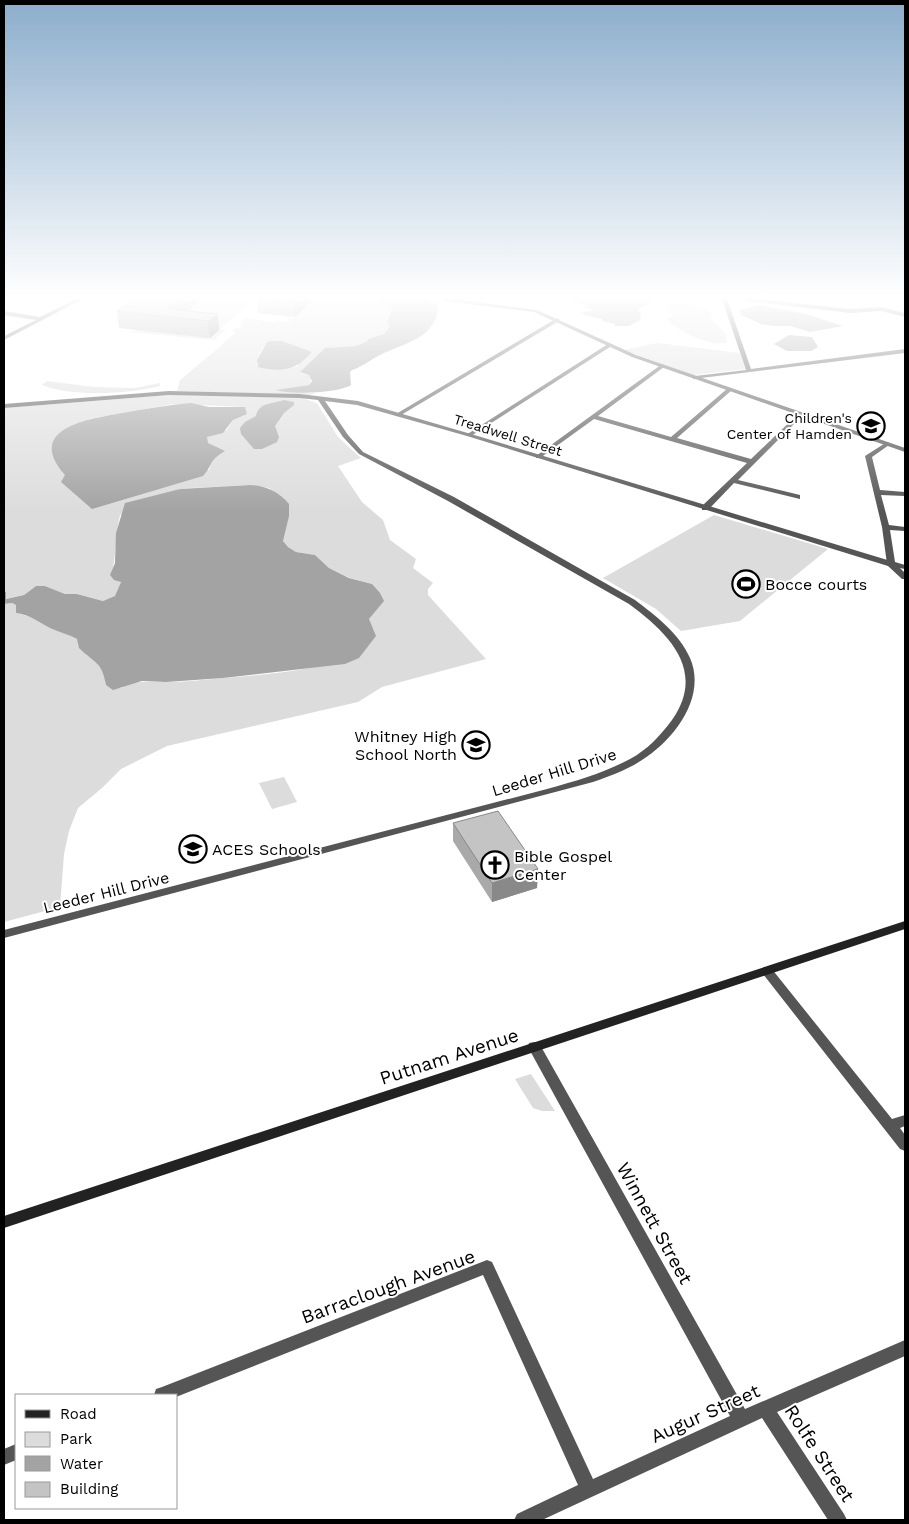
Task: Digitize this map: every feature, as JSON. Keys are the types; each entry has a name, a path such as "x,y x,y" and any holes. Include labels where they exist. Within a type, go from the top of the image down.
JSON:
{"main road":[{"name":"Putnam Avenue","path":"4,1222 905,925"}],"street":[{"path":"399,414 473,370"},
{"path":"469,435 571,370"},
{"path":"538,457 657,370"},
{"path":"673,370 905,450"},
{"path":"695,378 756,370"},
{"path":"672,439 730,390"},
{"name":"Treadwell Street","path":"7,406 169,393 320,398 358,403 905,567"},
{"name":"Leeder Hill Drive","path":"4,934 517,800 601,776 627,765 654,748 680,718 690,695 691,680 689,666 677,641 655,618 632,602 473,511 361,453 345,436 320,398"},
{"path":"705,508 802,414"},
{"path":"594,417 753,462"},
{"path":"887,444 868,456 886,527 891,564 905,577"},
{"path":"733,481 797,497"},
{"path":"877,492 905,494"},
{"path":"886,527 905,529"},
{"path":"767,971 905,1146"},
{"name":"Winnett Street","path":"534,1047 741,1419"},
{"path":"890,1126 905,1120"},
{"name":"Barraclough Avenue","path":"165,1394 487,1268 589,1489"},
{"name":"Augur Street","path":"523,1520 546,1516 589,1489 741,1419 766,1410 905,1348"},
{"name":"Rolfe Street","path":"766,1410 838,1520"}],"green space":[{"path":"192,370 303,370 300,373 309,375 311,378 309,385 278,391 315,393 309,395 177,391 180,380"},
{"path":"680,370 735,370 693,375"},
{"path":"47,381 94,387 135,388 160,383 160,386 133,391 84,393 54,389 42,385"},
{"path":"169,395 302,398 317,403 338,437 361,458 338,466 362,502 383,520 390,540 416,559 413,568 433,583 428,589 428,595 486,659 382,687 358,702 167,746 121,769 78,808 69,831 64,854 60,907 4,922 4,604 12,603 16,605 16,613 34,618 77,639 86,655 96,661 104,673 106,685 121,688 142,682 187,681 274,673 358,658 374,630 370,626 369,619 383,601 372,584 350,578 329,568 315,555 296,552 288,547 283,541 284,499 269,488 250,485 180,489 120,515 111,575 121,582 116,596 103,601 77,594 65,594 45,586 36,586 24,595 5,599 4,408","holes":["173,404 245,407 247,414 233,420 227,430 206,437 207,443 224,451 214,457 209,470 65,475 89,419"]},
{"path":"714,515 828,549 740,621 681,631 656,609 603,578"},
{"path":"284,777 297,802 272,809 259,783"},
{"path":"531,1074 555,1111 542,1111 533,1108 515,1079"}],"water":[{"path":"302,370 352,370 350,372 351,385 336,390 315,392 283,392 276,390 309,385 312,381 309,375 300,372"},
{"path":"284,400 294,402 294,405 284,413 275,426 279,437 277,442 262,449 254,449 241,434 240,428 245,422 256,416 263,406"},
{"path":"191,403 209,407 245,407 247,414 233,420 223,433 207,437 208,443 225,451 214,460 203,476 92,509 61,482 65,475 54,459 52,446 56,436 66,429 79,423 108,415"},
{"path":"250,485 271,490 289,504 289,516 283,541 288,547 296,552 315,555 329,568 349,578 372,584 380,593 384,601 369,619 376,636 359,658 345,664 223,678 166,682 142,681 113,690 106,685 102,671 97,663 79,648 77,639 30,617 16,613 16,605 12,603 4,604 4,592 6,592 6,599 24,595 36,586 45,586 65,594 77,594 103,601 115,596 121,582 114,580 110,575 115,563 116,533 125,503 180,489"}],"building":[{"path":"498,811 538,869 492,883 453,823"}],"place":[{"name":"Children's Center of Hamden","path":"871,426"},
{"name":"Bocce courts","path":"746,584"},
{"name":"Whitney High School North","path":"476,745"},
{"name":"ACES Schools","path":"193,849"},
{"name":"Bible Gospel Center","path":"495,865"}]}
